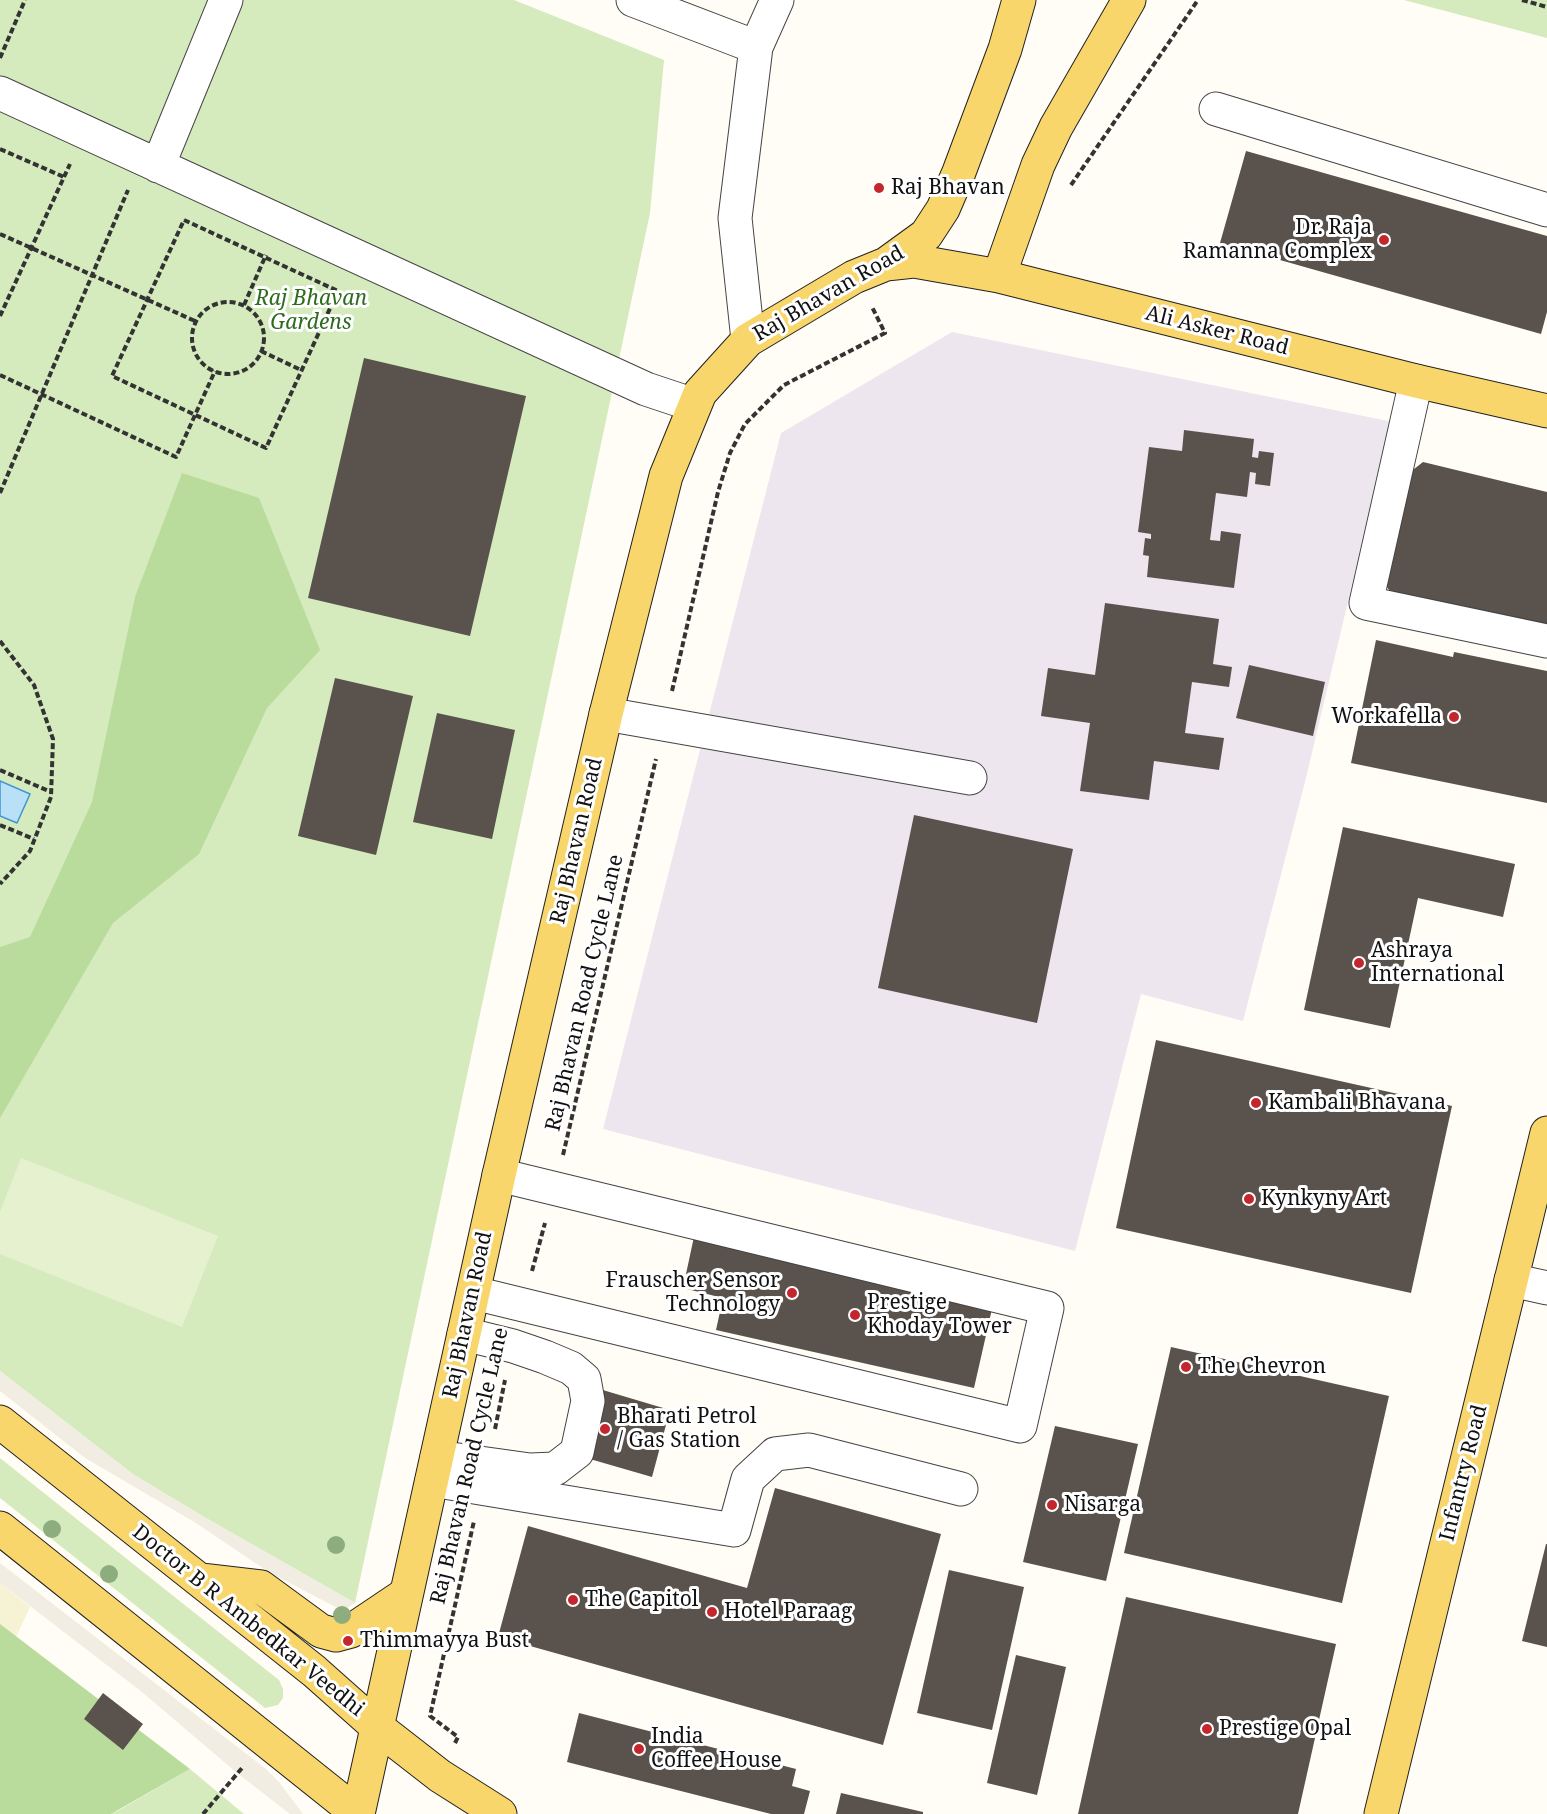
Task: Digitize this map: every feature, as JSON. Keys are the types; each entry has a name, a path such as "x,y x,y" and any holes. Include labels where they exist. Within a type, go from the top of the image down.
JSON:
{"main road":[{"name":"Raj Bhavan Road","path":"358,1814 499,1175 606,714 666,476 700,393 748,340 854,277 886,264 926,235 943,209 959,172 1005,49 1019,0"},
{"path":"999,276 1038,165 1051,136 1129,0"},
{"name":"Ali Asker Road","path":"886,264 914,261 999,276 1416,381 1547,411"},
{"name":"Infantry Road","path":"1380,1814 1547,1133"},
{"name":"Doctor B R Ambedkar Veedhi","path":"0,1422 314,1671 377,1727 440,1776 500,1814"},
{"path":"0,1528 358,1814"},
{"path":"201,1580 261,1587 321,1631 336,1635 351,1631 406,1594"}],"lane":[{"path":"150,162 226,0"},
{"path":"633,0 756,47"},
{"path":"748,340 744,285 735,218 756,47 777,0"},
{"path":"0,93 646,388 694,405"},
{"path":"1216,109 1547,210"},
{"path":"1416,381 1366,603 1547,641"},
{"path":"606,714 970,778"},
{"path":"474,1293 1020,1426 1047,1308 499,1175"},
{"path":"1511,1280 1547,1288"},
{"path":"464,1334 513,1346 571,1368 584,1379 588,1401 577,1452 555,1469 484,1476"},
{"path":"435,1468 484,1476 734,1530 748,1479 775,1454 809,1450 961,1489"}],"path":[{"path":"0,58 25,0"},
{"path":"1065,193 1198,0"},
{"path":"1522,0 1547,7"},
{"path":"0,316 85,132"},
{"path":"0,149 64,177"},
{"path":"0,493 92,275 150,162"},
{"path":"184,219 338,291 266,448 112,375 147,299 184,219"},
{"path":"244,305 281,222"},
{"path":"0,234 195,321"},
{"path":"223,301 244,305 254,312 263,327 264,344 257,360 243,372 225,375 208,369 195,356 191,342 192,328 198,315 209,305 223,301"},
{"name":"Raj Bhavan Road Cycle Lane","path":"523,1305 555,1188 718,492 730,453 745,424 784,385 885,333 872,307"},
{"path":"261,351 301,370"},
{"path":"0,375 176,457 215,371"},
{"path":"0,641 34,685 53,739 51,797 30,850 0,884"},
{"path":"0,770 51,792"},
{"path":"0,825 34,839"},
{"name":"Raj Bhavan Road Cycle Lane","path":"450,1752 458,1737 430,1716 513,1346"},
{"path":"203,1814 245,1765"}],"shaded area":[{"path":"952,332 1393,422 1382,459 1305,782 1243,1021 1141,994 1075,1251 603,1129 781,433"},
{"path":"0,1371 134,1475 355,1603 343,1611 267,1571 196,1523 85,1458 0,1391"},
{"path":"0,1563 266,1769 303,1814 290,1814 237,1773 142,1692 0,1583"},
{"path":"0,1583 30,1607 0,1672"}],"green space":[{"name":"Raj Bhavan Gardens","path":"0,0 514,0 664,60 650,213 355,1603 134,1475 0,1371"},
{"path":"1404,0 1547,0 1547,38"},
{"path":"182,473 259,498 320,650 267,708 199,854 113,923 0,1118 0,947 30,937 92,802 135,597"},
{"path":"21,1158 218,1236 182,1327 0,1254 0,1212"},
{"path":"0,1458 279,1680 283,1689 283,1698 278,1705 265,1708 0,1498"},
{"path":"0,1624 190,1769 111,1814 0,1814"},
{"path":"190,1769 244,1814 111,1814 121,1809"}],"water":[{"path":"0,781 30,794 17,823 0,816"}],"building":[{"name":"Dr. Raja Ramanna Complex","path":"1246,151 1547,236 1547,312 1541,334 1220,243"},
{"path":"364,358 526,396 470,636 308,598"},
{"path":"1184,430 1254,439 1252,457 1258,458 1259,451 1274,453 1270,486 1255,484 1256,473 1250,472 1247,497 1216,493 1210,540 1220,541 1221,531 1241,534 1234,588 1147,577 1149,556 1143,555 1145,538 1151,539 1151,534 1138,532 1149,447 1182,451"},
{"path":"1423,462 1547,492 1547,632 1396,599 1386,586 1409,473"},
{"path":"1105,603 1219,619 1213,664 1232,667 1229,687 1192,682 1185,733 1224,738 1219,770 1154,761 1149,800 1080,791 1090,723 1041,716 1048,668 1095,675"},
{"name":"Workafella","path":"1376,640 1453,657 1454,652 1547,671 1547,803 1351,763"},
{"path":"1249,665 1325,682 1313,736 1236,718"},
{"path":"335,678 413,696 376,855 298,836"},
{"path":"437,713 515,730 492,839 413,822"},
{"path":"914,815 1073,849 1037,1023 878,988"},
{"name":"Ashraya International","path":"1343,827 1515,864 1503,917 1418,898 1390,1028 1304,1010"},
{"path":"1156,1040 1452,1106 1411,1293 1116,1228"},
{"name":"Prestige Khoday Tower","path":"695,1232 994,1300 974,1388 716,1330 723,1298 683,1288"},
{"path":"1171,1347 1389,1396 1342,1603 1124,1553"},
{"path":"596,1388 670,1410 652,1477 583,1457"},
{"path":"1055,1426 1138,1444 1106,1581 1023,1562"},
{"name":"Hotel Paraag","path":"775,1488 941,1534 883,1745 498,1637 528,1526 747,1588"},
{"path":"1547,1544 1547,1647 1522,1641"},
{"path":"949,1570 1024,1587 992,1730 917,1713"},
{"name":"Prestige Opal","path":"1126,1597 1336,1644 1298,1814 1078,1814"},
{"path":"1016,1655 1066,1667 1037,1795 987,1783"},
{"path":"103,1693 143,1724 123,1750 84,1719"},
{"path":"579,1713 796,1769 792,1786 810,1791 804,1814 771,1814 567,1762"},
{"path":"841,1793 923,1812 923,1814 836,1814"}],"place":[{"name":"Raj Bhavan","path":"879,188"},
{"name":"Dr. Raja Ramanna Complex","path":"1384,240"},
{"name":"Workafella","path":"1454,717"},
{"name":"Ashraya International","path":"1359,963"},
{"name":"Kambali Bhavana","path":"1256,1103"},
{"name":"Kynkyny Art","path":"1249,1199"},
{"name":"Frauscher Sensor Technology","path":"792,1293"},
{"name":"Prestige Khoday Tower","path":"855,1315"},
{"name":"The Chevron","path":"1186,1367"},
{"name":"Bharati Petrol / Gas Station","path":"605,1429"},
{"name":"Nisarga","path":"1052,1505"},
{"name":"The Capitol","path":"573,1600"},
{"name":"Hotel Paraag","path":"712,1612"},
{"name":"Thimmayya Bust","path":"348,1641"},
{"name":"Prestige Opal","path":"1207,1729"},
{"name":"India Coffee House","path":"639,1749"}]}
